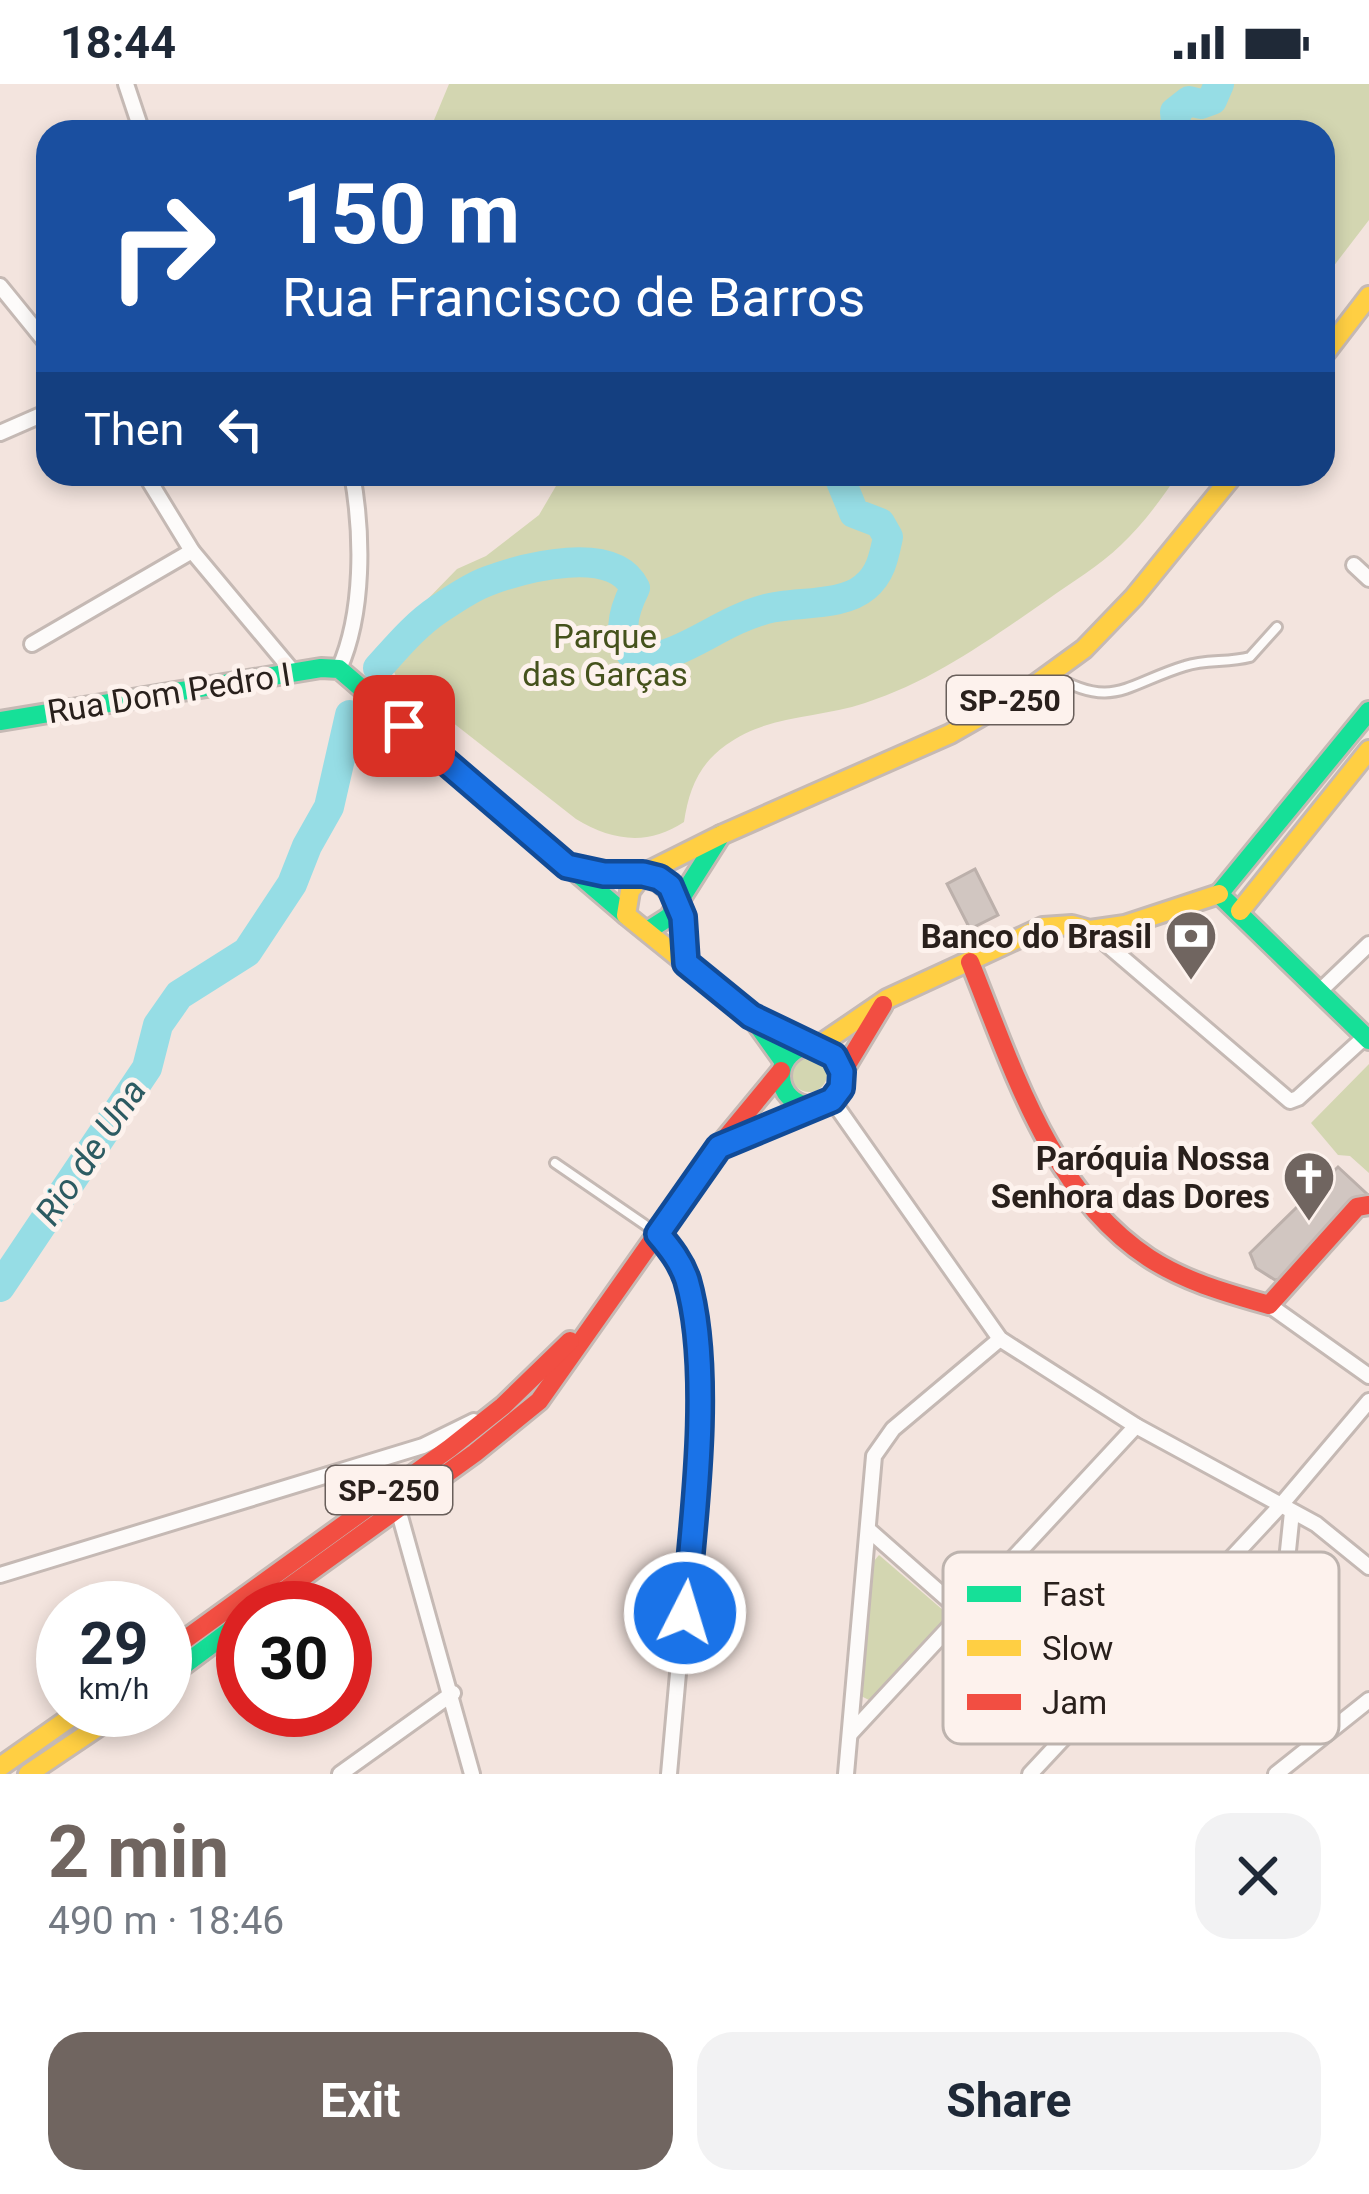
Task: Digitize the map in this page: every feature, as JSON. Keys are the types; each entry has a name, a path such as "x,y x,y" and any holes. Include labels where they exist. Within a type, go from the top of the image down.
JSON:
{"main road":[{"path":"1335,340 1369,296"},
{"name":"SP-250","path":"643,874 950,734 1050,674 1084,649 1134,598 1224,486"},
{"path":"339,670 751,1016 834,1056 842,1072"},
{"name":"Rua Dom Pedro I","path":"0,721 294,673 339,670"},
{"path":"813,1046 887,999 1043,927 1072,925 1090,931 1140,921 1219,894 1369,711"},
{"path":"1240,911 1369,750"},
{"path":"1327,767 1348,778"},
{"path":"647,932 669,916 721,835"},
{"path":"567,866 659,878 678,901 686,963"},
{"path":"626,915 630,891 643,874"},
{"path":"1219,894 1367,1038"},
{"path":"970,962 1038,1124 1064,1173 1099,1218 1164,1267 1237,1298 1269,1305 1366,1204"},
{"path":"719,1147 824,1104 841,1088 842,1072 887,999"},
{"path":"751,1016 782,1067 783,1090 796,1104 824,1104"},
{"name":"SP-250","path":"297,1581 475,1454 538,1401 790,1054 813,1046"},
{"name":"SP-250","path":"192,1634 450,1448 503,1406 601,1312"},
{"path":"0,1767 43,1737"},
{"path":"28,1774 79,1737"}],"street":[{"path":"126,84 138,120"},
{"path":"0,286 36,330"},
{"path":"0,433 36,417"},
{"path":"152,486 192,551 294,673"},
{"path":"339,670 349,647 357,587 353,486"},
{"path":"32,644 192,551"},
{"path":"1354,565 1369,579"},
{"path":"1090,931 1290,1101 1367,1038"},
{"path":"1321,990 1369,944"},
{"path":"824,1104 1000,1339 1136,1426 1332,1535 1369,1567"},
{"path":"658,1234 676,1255 686,1278 699,1357 697,1461 669,1774"},
{"path":"1269,1305 1369,1376"},
{"path":"846,1774 874,1456 881,1442 1000,1339"},
{"path":"1244,1552 1287,1508 1369,1401"},
{"path":"0,1575 423,1446 503,1406"},
{"path":"1019,1552 1136,1426"},
{"path":"423,1446 475,1454"},
{"path":"392,1487 472,1774"},
{"path":"1284,1552 1287,1508"},
{"path":"870,1531 943,1595"},
{"path":"851,1733 943,1634"},
{"path":"340,1774 453,1693"},
{"path":"1339,1724 1369,1700"},
{"path":"1030,1774 1059,1744"},
{"path":"1276,1774 1314,1744"}],"lane":[{"path":"1050,674 1098,695 1131,689 1184,666 1250,658 1277,627"},
{"path":"555,1162 658,1234"}],"green space":[{"path":"449,84 1369,84 1369,220 1335,264 1335,120 434,120"},
{"name":"Parque das Garças","path":"556,486 1169,486 1113,553 982,644 890,694 742,735 702,770 684,822 657,835 630,838 576,819 397,679 383,645 457,569 486,556 539,515"},
{"path":"809,1056 822,1061 827,1074 822,1087 809,1092 796,1087 791,1074 796,1061"},
{"path":"1369,1064 1369,1173 1350,1156 1338,1155 1311,1123"},
{"path":"879,1555 943,1610 943,1625 871,1701 861,1696 874,1561"}],"building":[{"path":"975,869 998,915 970,929 947,884"},
{"name":"Paróquia Nossa Senhora das Dores","path":"1338,1167 1367,1194 1286,1278 1275,1280 1256,1268 1250,1253"}],"waterway":[{"name":"Rio de Una","path":"1176,120 1175,112 1189,101 1212,100 1219,84"},
{"name":"Rio de Una","path":"378,668 422,622 463,594 488,581 545,565 589,563 624,574 635,588 624,616 624,635 637,661 672,652 766,609 844,598 870,582 888,537 880,523 854,513 843,486"},
{"name":"Rio de Una","path":"0,1287 147,1068 158,1025 179,995 247,952 292,884 329,807 350,715"}],"traffic: fast":[{"path":"0,721 321,668 339,669 626,915"},
{"path":"1219,894 1369,711"},
{"path":"647,931 669,917 721,835"},
{"path":"1219,894 1369,1040"},
{"path":"751,1016 784,1062"},
{"path":"811,1046 832,1055 841,1076 832,1097 811,1106 790,1097 781,1076 790,1055 811,1046"},
{"path":"720,1146 815,1108"},
{"path":"192,1659 216,1641"}],"traffic: slow":[{"path":"1335,340 1369,296"},
{"path":"808,1046 751,1016 626,915 630,891 643,874 950,734 1029,689 1084,649 1134,597 1224,486"},
{"path":"1240,911 1369,750"},
{"path":"643,874 674,899 682,922 686,963"},
{"path":"818,1046 887,999 1043,927 1072,925 1090,930 1125,925 1219,894"},
{"path":"0,1767 43,1737"},
{"path":"28,1774 83,1737"}],"traffic: jam":[{"path":"572,867 618,876 643,874"},
{"path":"970,962 1019,1084 1060,1163 1085,1199 1149,1258 1192,1280 1269,1305 1357,1207 1369,1205"},
{"path":"842,1073 883,1005"},
{"path":"297,1581 539,1401 719,1146 781,1071"},
{"path":"192,1634 450,1448 503,1406 570,1341"}],"place":[{"name":"Banco do Brasil","path":"1191,982"},
{"name":"Paróquia Nossa Senhora das Dores","path":"1309,1223"}],"route":[{"path":"404,726 567,866 618,876 643,874 670,886 683,917 686,963 751,1016 834,1056 842,1072 841,1088 832,1100 719,1147 658,1234 676,1255 686,1278 699,1357 697,1461 685,1613"}]}
